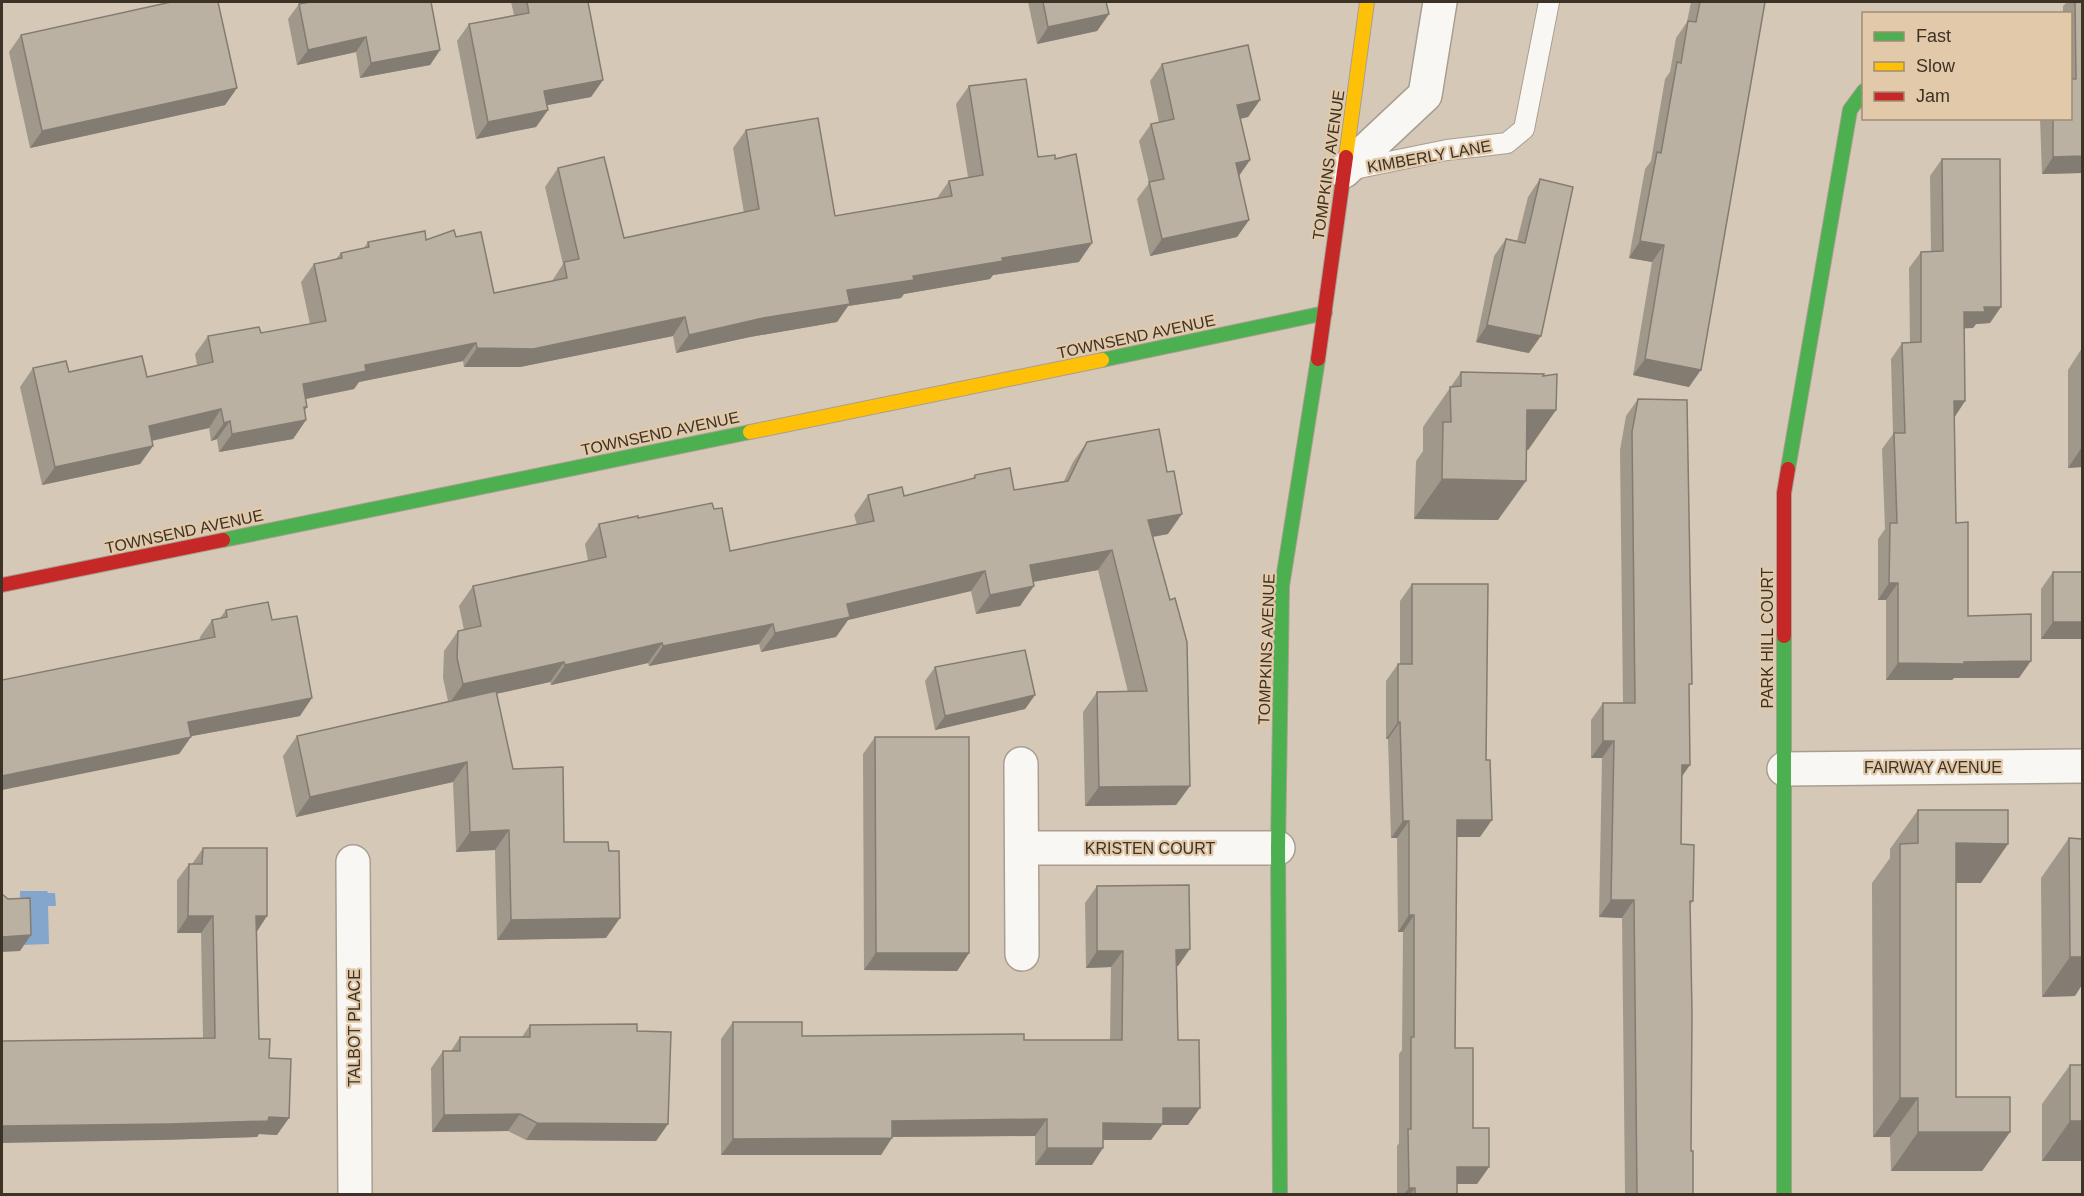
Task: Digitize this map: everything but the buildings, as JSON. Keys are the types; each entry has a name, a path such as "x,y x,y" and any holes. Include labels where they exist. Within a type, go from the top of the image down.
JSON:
{"street":[{"name":"TOMPKINS AVENUE","path":"1280,1194 1278,848 1282,586 1325,313 1367,2"},
{"path":"1344,171 1425,95 1440,2"},
{"name":"PARK HILL COURT","path":"1784,1194 1784,493 1850,110 1862,92"},
{"name":"TOWNSEND AVENUE","path":"2,585 1325,313"},
{"path":"1021,764 1022,954"},
{"name":"FAIRWAY AVENUE","path":"1784,769 2082,766"},
{"name":"KRISTEN COURT","path":"1022,848 1278,848"},
{"name":"TALBOT PLACE","path":"353,862 355,1194"}],"lane":[{"name":"KIMBERLY LANE","path":"1344,171 1447,150 1507,143 1516,136 1524,129 1549,2"}],"water":[{"path":"20,891 55,893 56,906 48,906 49,944 21,945"}],"traffic: fast":[{"path":"1788,469 1850,110 1862,94"},
{"path":"1102,360 1325,313"},
{"path":"1280,1194 1278,848 1282,586 1318,359"},
{"path":"223,540 750,432"},
{"path":"1784,636 1784,1194"}],"traffic: slow":[{"path":"1346,157 1367,2"},
{"path":"750,432 1102,360"}],"traffic: jam":[{"path":"1318,359 1346,157"},
{"path":"1784,636 1784,493 1788,469"},
{"path":"2,585 223,540"}]}
